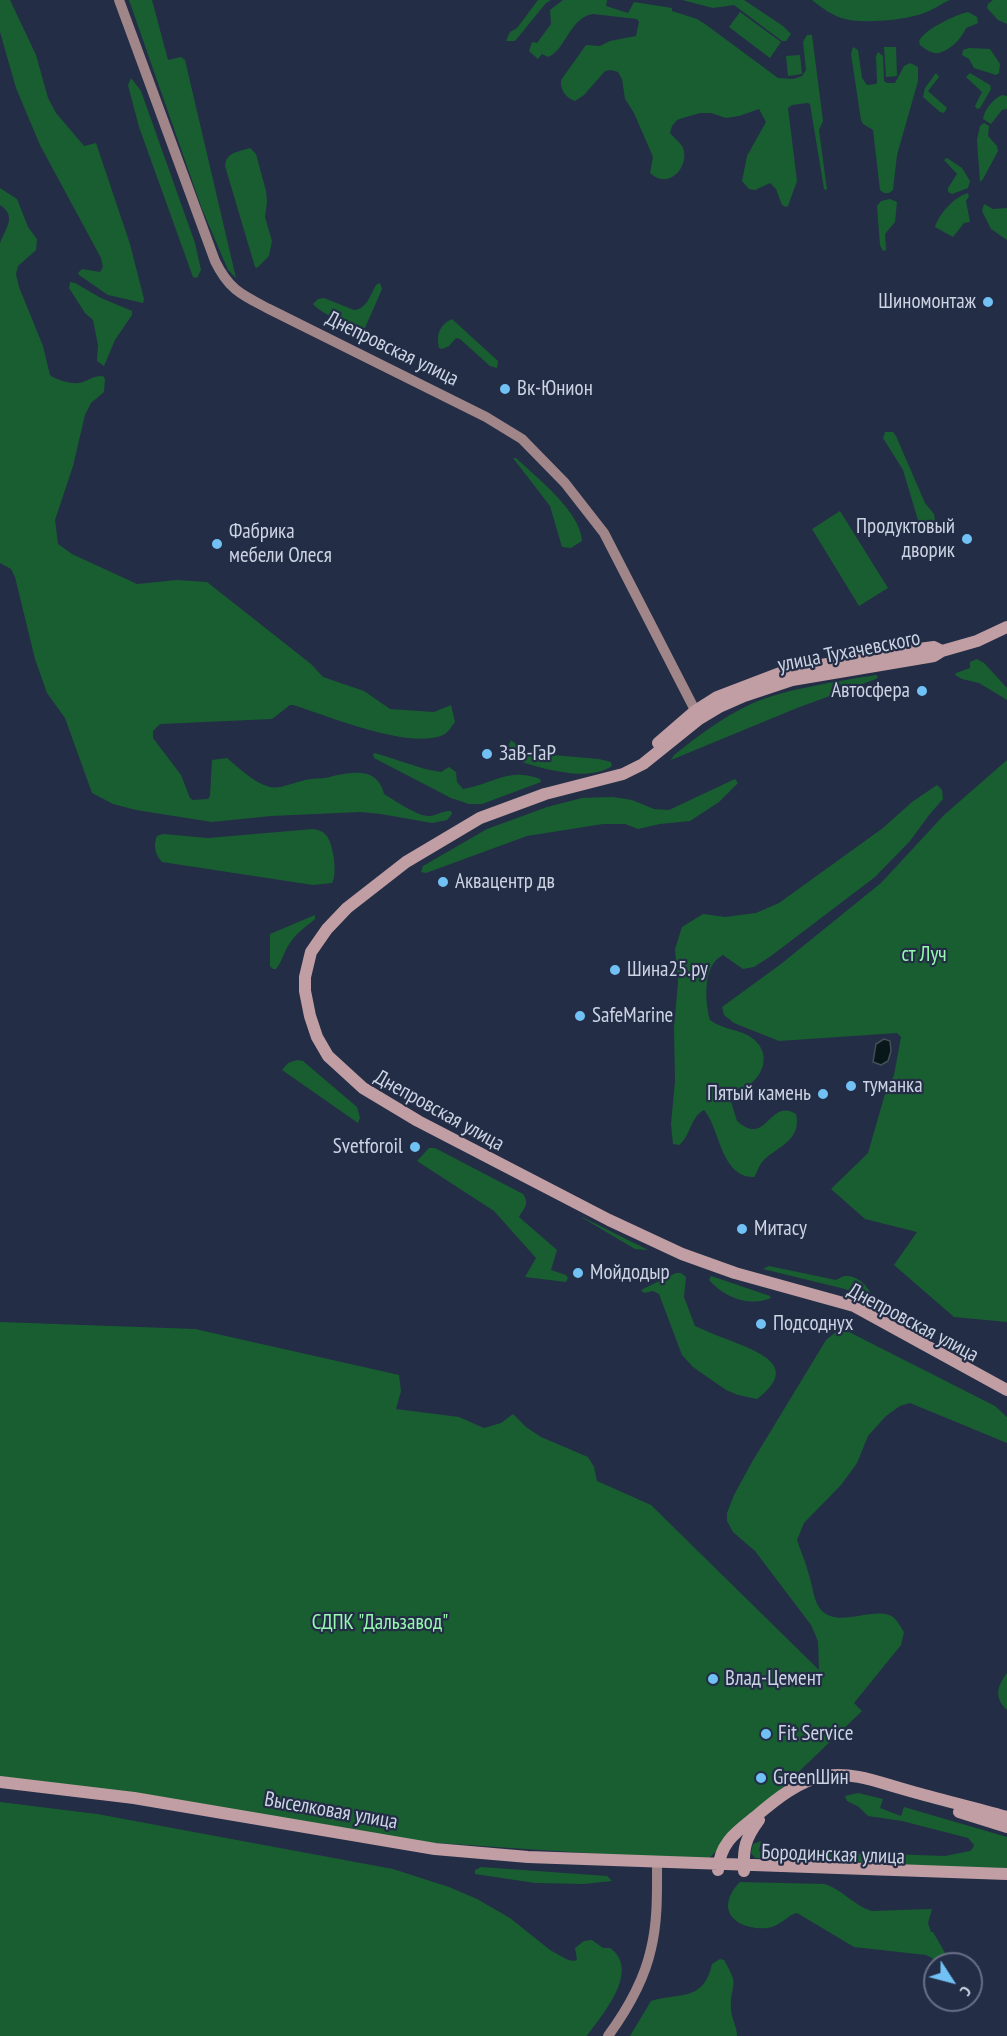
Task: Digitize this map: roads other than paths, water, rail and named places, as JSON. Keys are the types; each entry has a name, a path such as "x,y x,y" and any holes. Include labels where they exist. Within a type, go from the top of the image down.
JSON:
{"main road":[{"name":"Днепровская улица","path":"119,0 214,261 223,278 238,292 261,305 486,417 522,439 566,483 604,533 697,715"},
{"name":"улица Тухачевского","path":"697,715 792,680 934,656 942,651 977,641 1007,627"},
{"name":"Днепровская улица","path":"697,715 643,764 623,774 545,794 480,818 406,862 349,906 318,940 307,964 305,991 317,1036 328,1056 363,1088 476,1152 609,1220 690,1257 735,1273 854,1306 1007,1390"},
{"name":"Днепровская улица","path":"697,715 621,769 543,788 470,814 400,856 350,895 312,935 304,949 300,963 298,978 301,1004 312,1039 324,1059 361,1090 415,1124 481,1158 634,1236 698,1265 747,1281 851,1309 1007,1396"},
{"path":"718,1867 724,1845 770,1804 811,1780 836,1775 855,1776 1007,1817"},
{"name":"Выселковая улица","path":"0,1782 134,1798 435,1849 657,1865"},
{"path":"744,1868 744,1848 747,1837 758,1821 796,1793 819,1785 846,1782 1007,1827"},
{"name":"Выселковая улица","path":"0,1789 174,1811 435,1856 532,1864 657,1865"},
{"name":"Бородинская улица","path":"657,1865 1007,1880"},
{"path":"608,2036 639,1984 651,1948 657,1865"},
{"name":"Бородинская улица","path":"744,1868 1007,1874"}],"place":[{"name":"Шиномонтаж","path":"988,302"},
{"name":"Вк-Юнион","path":"505,389"},
{"name":"Продуктовый дворик","path":"967,539"},
{"name":"Фабрика мебели Олеся","path":"217,544"},
{"name":"Автосфера","path":"922,691"},
{"name":"ЗаВ-ГаР","path":"487,754"},
{"name":"Аквацентр дв","path":"443,882"},
{"name":"Шина25.ру","path":"615,970"},
{"name":"SafeMarine","path":"580,1016"},
{"name":"туманка","path":"851,1086"},
{"name":"Пятый камень","path":"823,1094"},
{"name":"Svetforoil","path":"415,1147"},
{"name":"Митасу","path":"742,1229"},
{"name":"Мойдодыр","path":"578,1273"},
{"name":"Подсоднух","path":"761,1324"},
{"name":"Влад-Цемент","path":"713,1679"},
{"name":"Fit Service","path":"766,1734"},
{"name":"GreenШин","path":"761,1778"}],"park label":[{"name":"ст Луч","path":"924,955"},
{"name":"СДПК \"Дальзавод\"","path":"380,1623"}]}
